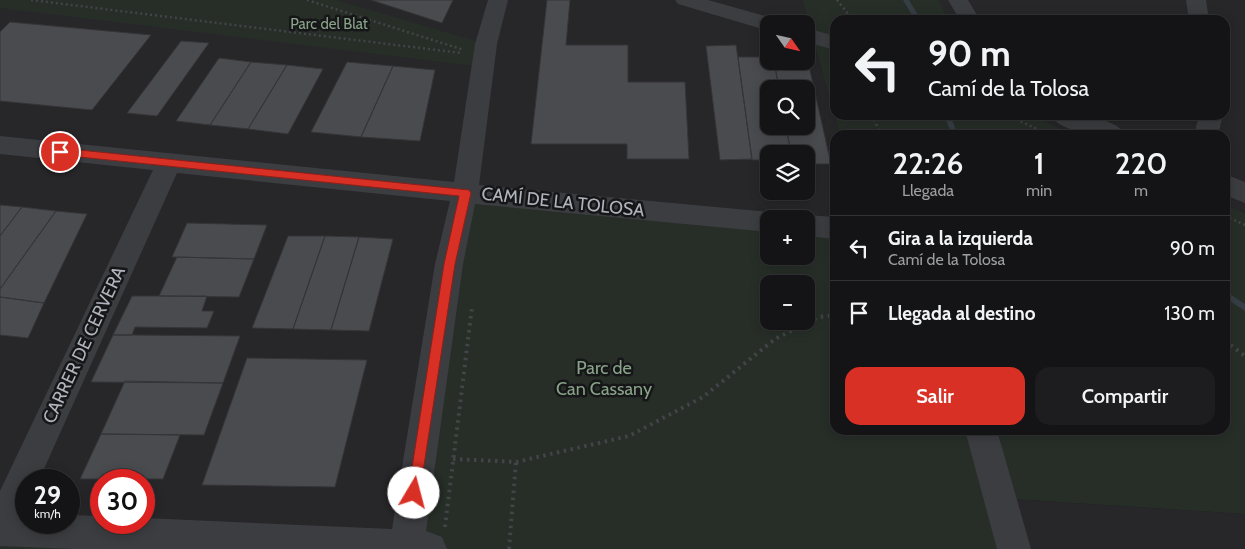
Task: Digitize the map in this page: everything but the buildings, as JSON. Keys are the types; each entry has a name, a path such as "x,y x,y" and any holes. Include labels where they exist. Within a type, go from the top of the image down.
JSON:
{"street":[{"path":"0,528 422,544 420,458 450,264 465,193 485,56 498,0"},
{"path":"685,0 760,21"},
{"path":"958,0 967,15"},
{"path":"1196,0 1198,15"},
{"path":"815,37 830,41"},
{"path":"1075,120 1101,130"},
{"name":"CAMÍ DE LA TOLOSA","path":"0,145 760,221"},
{"name":"CARRER DE CERVERA","path":"0,528 169,162"},
{"path":"1230,186 1245,192"},
{"path":"815,226 830,227"},
{"path":"982,435 1014,549"}],"path":[{"path":"31,0 485,56"},
{"path":"307,0 485,56"},
{"path":"836,0 848,15"},
{"path":"1018,120 1039,130"},
{"path":"1230,218 1245,226"},
{"path":"422,544 453,459 472,303"},
{"path":"420,458 516,462 629,436 702,396 775,338 819,317 830,316"},
{"path":"1230,345 1245,356"},
{"path":"509,549 516,462"}],"shaded area":[{"path":"0,0 802,0 806,15 760,15 760,70 815,70 815,46 830,99 830,120 836,120 839,130 830,130 830,435 999,435 1012,499 1245,514 1245,549 0,549"},
{"path":"939,0 1245,0 1245,213 1230,206 1230,130 1064,130 1043,120 1230,120 1230,15 946,15"}],"green space":[{"name":"Parc del Blat","path":"0,0 336,0 486,44 483,67 0,8"},
{"path":"802,0 939,0 946,15 830,15 830,99 815,46 815,15 806,15"},
{"path":"836,120 1043,120 1064,130 839,130"},
{"name":"Parc de Can Cassany","path":"465,193 760,221 760,265 815,265 815,226 830,227 830,435 982,435 1014,549 0,549 0,529 15,530 15,534 80,534 80,532 407,546"},
{"path":"1230,206 1245,213 1245,514 1012,499 999,435 1230,435"}],"waterway":[{"path":"906,0 915,15"},
{"path":"949,120 953,130"},
{"path":"1230,298 1245,308"}],"route":[{"path":"60,152 465,193 450,264 414,493"}]}
